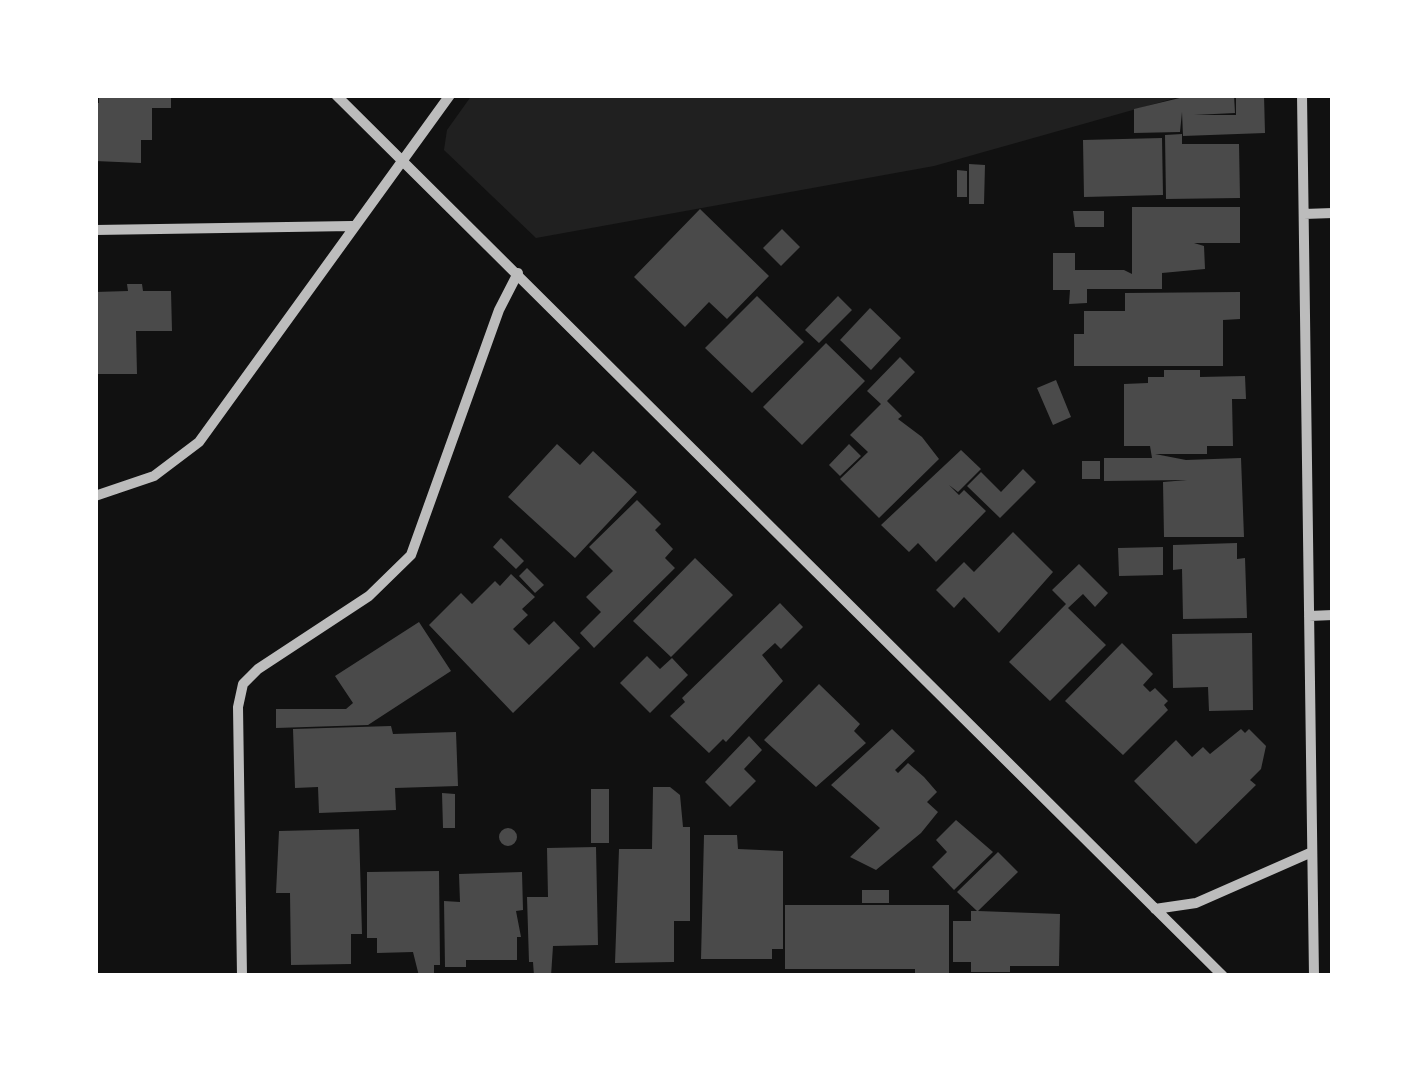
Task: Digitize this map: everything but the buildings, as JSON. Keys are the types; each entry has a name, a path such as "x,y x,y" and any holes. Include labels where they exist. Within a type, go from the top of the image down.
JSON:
{"street":[{"path":"336,95 1223,976"},
{"path":"95,496 154,476 199,442 450,95"},
{"path":"1302,95 1314,976"},
{"path":"1304,214 1333,214"},
{"path":"95,230 352,226"},
{"path":"242,976 238,707 243,684 258,669 368,596 411,555 499,310 518,273"},
{"path":"1308,616 1333,615"},
{"path":"1155,909 1196,903 1312,852"}],"shaded area":[{"path":"472,95 1186,95 934,166 536,238 444,150 447,130"}]}
